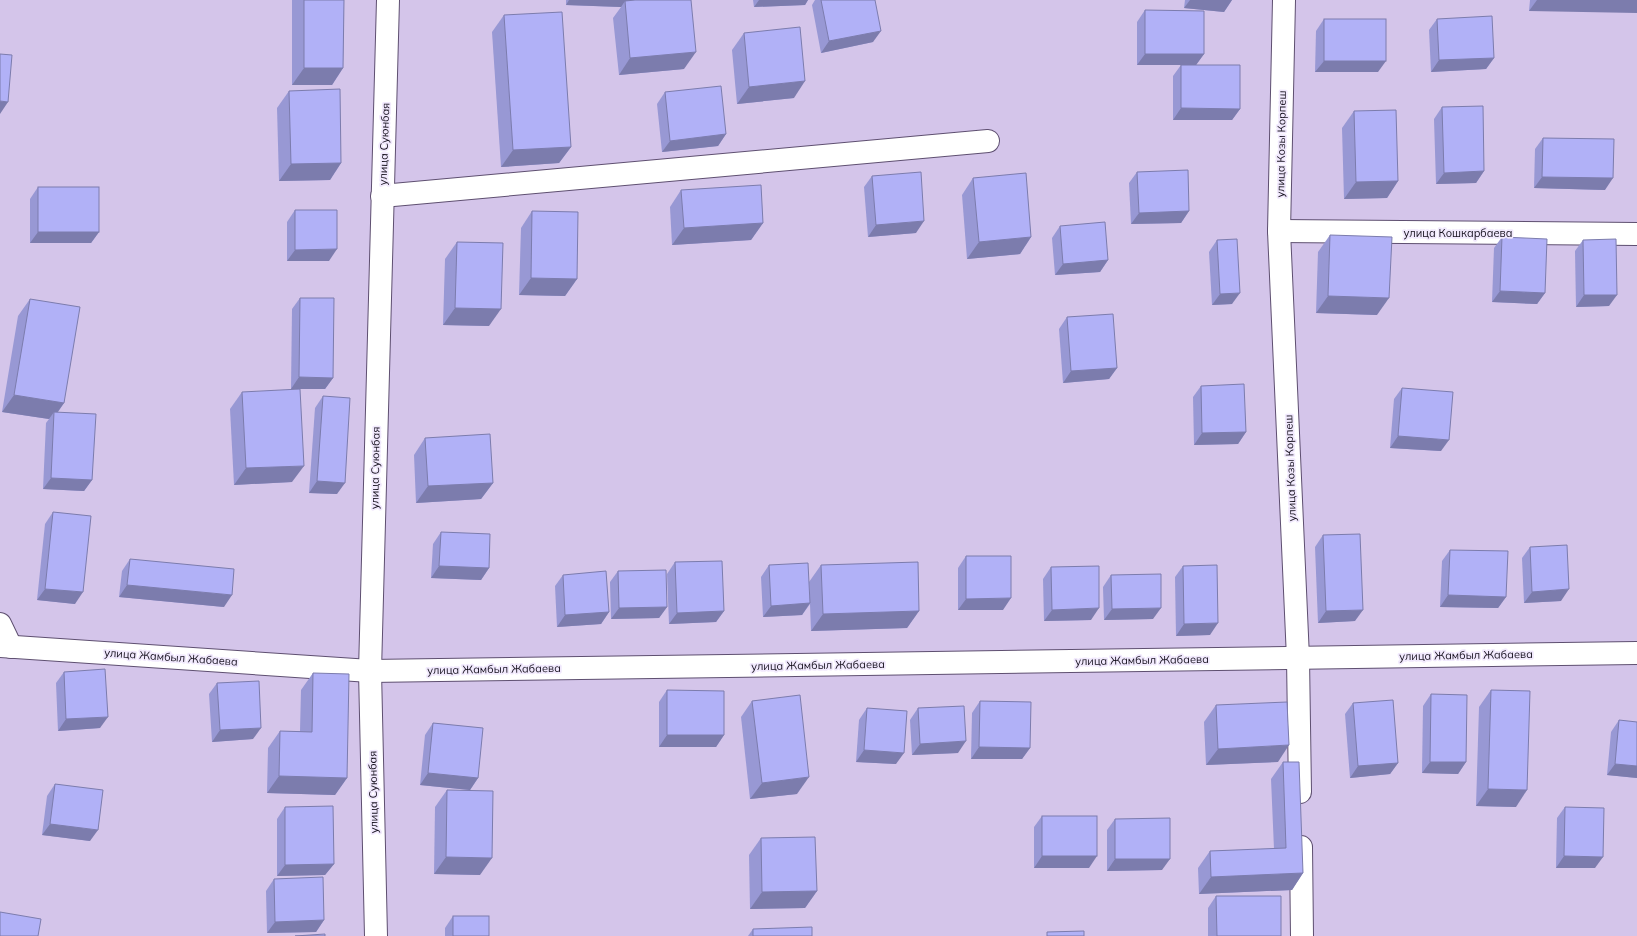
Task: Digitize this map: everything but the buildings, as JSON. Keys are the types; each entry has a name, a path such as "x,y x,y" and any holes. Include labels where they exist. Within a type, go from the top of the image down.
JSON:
{"street":[{"name":"улица Суюнбая","path":"376,936 370,671 388,0"},
{"name":"улица Козы Корпеш","path":"1284,0 1280,231 1298,658 1302,936"},
{"path":"382,196 988,141"},
{"name":"улица Кошкарбаева","path":"1280,231 1637,234"},
{"path":"0,624 6,646"},
{"name":"улица Жамбыл Жабаева","path":"6,646 370,671 1637,653"}]}
